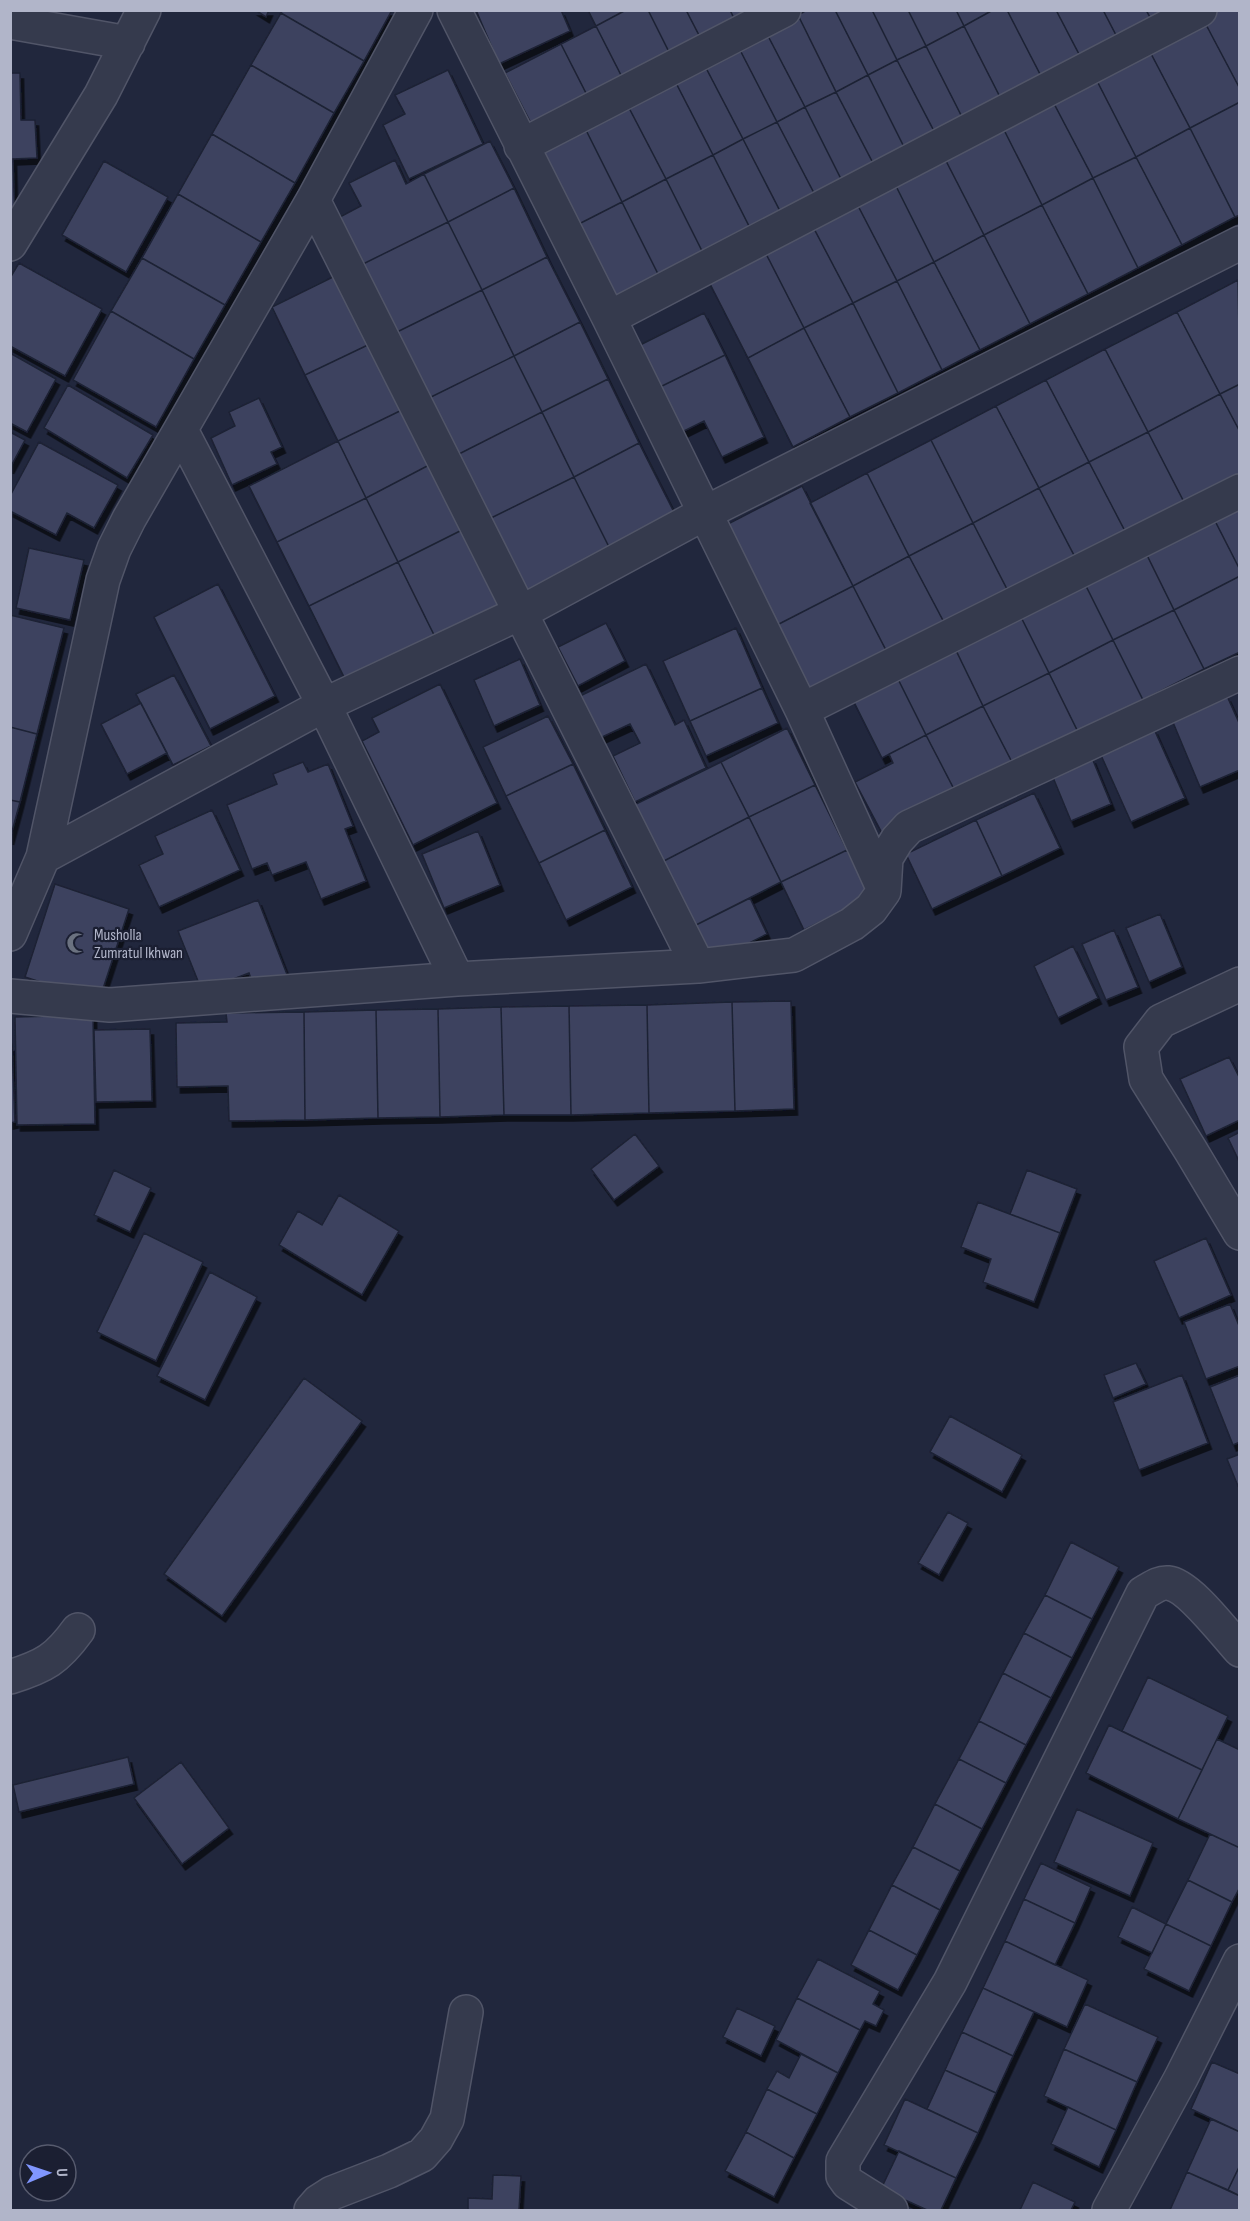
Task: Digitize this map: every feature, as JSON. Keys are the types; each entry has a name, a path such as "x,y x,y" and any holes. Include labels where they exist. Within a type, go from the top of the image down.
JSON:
{"street":[{"path":"10,244 101,95 144,10"},
{"path":"10,934 43,857 103,580 114,549 129,519 313,200 416,10"},
{"path":"454,10 802,710 884,891"},
{"path":"521,146 784,10"},
{"path":"609,318 1200,10"},
{"path":"10,22 128,43"},
{"path":"313,200 698,966"},
{"path":"43,857 324,705 520,613 705,513 1239,243"},
{"path":"181,430 324,705 457,979"},
{"path":"802,710 1239,491"},
{"path":"10,996 110,1005 457,979 698,966 794,955 852,924 872,909 884,891 886,858 897,840 909,827 1239,673"},
{"path":"1239,984 1161,1021 1141,1047 1146,1079 1239,1233"},
{"path":"891,2211 848,2183 843,2176 843,2161 950,1982 1143,1593 1158,1584 1167,1582 1178,1585 1189,1594 1239,1650"},
{"path":"10,1677 47,1663 63,1651 78,1630"},
{"path":"1109,2211 1180,2078 1239,1960"},
{"path":"311,2211 318,2202 332,2193 389,2171 422,2155 436,2139 447,2119 466,2012"}],"building":[{"path":"255,10 269,10 266,17"},
{"path":"283,10 392,10 364,61 281,13"},
{"path":"476,10 561,10 570,31 499,64"},
{"path":"588,10 626,10 596,26"},
{"path":"626,10 648,10 672,58 625,83 596,26"},
{"path":"648,10 686,10 703,43 672,58"},
{"path":"686,10 730,10 737,25 703,43"},
{"path":"730,10 764,10 737,25"},
{"path":"807,10 835,10 868,75 836,92 798,15"},
{"path":"835,10 872,10 897,60 868,75"},
{"path":"872,10 908,10 926,46 897,60"},
{"path":"908,10 956,10 964,26 926,46"},
{"path":"956,10 993,10 964,26"},
{"path":"993,10 1007,10 1042,78 1001,99 964,26"},
{"path":"1007,10 1056,10 1081,58 1042,78"},
{"path":"1056,10 1103,10 1118,39 1081,58"},
{"path":"1103,10 1146,10 1152,21 1118,39"},
{"path":"1146,10 1173,10 1152,21"},
{"path":"1214,10 1240,10 1240,89 1202,17"},
{"path":"281,13 364,61 334,113 251,65"},
{"path":"798,15 836,92 805,107 766,32"},
{"path":"1202,17 1240,89 1240,102 1190,128 1147,46"},
{"path":"596,26 625,83 590,101 561,44"},
{"path":"964,26 1001,99 963,119 926,46"},
{"path":"766,32 805,107 777,122 738,46"},
{"path":"561,44 590,101 534,129 505,73"},
{"path":"738,46 777,122 743,139 704,64"},
{"path":"926,46 963,119 935,133 897,60"},
{"path":"1147,46 1190,128 1136,157 1093,73"},
{"path":"897,60 935,133 905,149 868,75"},
{"path":"704,64 743,139 713,155 674,79"},
{"path":"251,65 334,113 295,183 212,134"},
{"path":"448,70 483,144 409,179 383,125 405,114 395,95"},
{"path":"10,73 20,73 21,120 35,120 37,158 13,159 15,225 10,225"},
{"path":"1093,73 1136,157 1093,178 1050,96"},
{"path":"868,75 905,149 874,165 836,92"},
{"path":"674,79 713,155 666,179 627,104"},
{"path":"836,92 874,165 842,181 805,107"},
{"path":"1050,96 1093,178 1042,205 1000,122"},
{"path":"1240,102 1240,215 1235,217 1190,128"},
{"path":"627,104 666,179 622,202 584,126"},
{"path":"805,107 842,181 815,195 777,122"},
{"path":"777,122 815,195 781,213 743,139"},
{"path":"1000,122 1042,205 984,235 942,153"},
{"path":"584,126 622,202 571,228 533,152"},
{"path":"1190,128 1235,217 1182,245 1136,157"},
{"path":"212,134 295,183 261,242 178,194"},
{"path":"743,139 781,213 750,228 713,155"},
{"path":"490,141 514,188 448,222 424,174"},
{"path":"942,153 984,235 934,262 892,178"},
{"path":"713,155 750,228 703,253 666,179"},
{"path":"1136,157 1182,245 1138,268 1093,178"},
{"path":"395,160 406,184 424,174 448,222 359,266 336,219 361,206 349,183"},
{"path":"104,161 168,197 126,272 62,235"},
{"path":"892,178 934,262 897,281 854,198"},
{"path":"1093,178 1138,268 1088,294 1042,205"},
{"path":"666,179 703,253 659,276 622,202"},
{"path":"514,188 547,257 482,290 448,222"},
{"path":"178,194 261,242 225,305 142,258"},
{"path":"854,198 897,281 853,303 810,221"},
{"path":"622,202 659,276 609,302 571,228"},
{"path":"1042,205 1088,294 1030,324 984,235"},
{"path":"810,221 853,303 804,328 762,246"},
{"path":"448,222 482,290 393,334 359,266"},
{"path":"984,235 1030,324 980,350 934,262"},
{"path":"762,246 804,328 748,358 706,276"},
{"path":"547,257 580,322 514,356 482,290"},
{"path":"142,258 225,305 194,359 111,311"},
{"path":"934,262 980,350 942,370 897,281"},
{"path":"19,263 102,309 65,376 10,346 10,278"},
{"path":"337,275 372,343 305,375 272,307"},
{"path":"1238,280 1240,384 1220,394 1177,312"},
{"path":"897,281 942,370 898,393 853,303"},
{"path":"482,290 514,356 425,400 393,334"},
{"path":"853,303 898,393 850,417 804,328"},
{"path":"111,311 194,359 156,427 73,380"},
{"path":"1177,312 1220,394 1148,432 1105,349"},
{"path":"704,313 725,355 658,388 638,346"},
{"path":"580,322 608,379 542,412 514,356"},
{"path":"804,328 850,417 793,447 748,358"},
{"path":"372,343 404,409 338,441 305,375"},
{"path":"1105,349 1148,432 1089,462 1046,380"},
{"path":"10,353 56,379 27,432 10,423"},
{"path":"725,355 764,437 722,457 704,421 680,433 658,388"},
{"path":"514,356 542,412 453,457 425,400"},
{"path":"608,379 639,443 574,477 542,412"},
{"path":"1046,380 1089,462 1039,488 996,406"},
{"path":"1240,384 1240,432 1220,394"},
{"path":"68,385 153,435 127,478 44,428"},
{"path":"1220,394 1240,432 1240,476 1185,504 1148,432"},
{"path":"259,398 282,447 271,452 277,464 232,485 211,438 235,426 229,412"},
{"path":"996,406 1039,488 973,523 931,440"},
{"path":"404,409 431,464 366,498 338,441"},
{"path":"542,412 574,477 485,521 453,457"},
{"path":"10,432 25,440 10,468"},
{"path":"1148,432 1185,504 1127,535 1089,462"},
{"path":"931,440 973,523 909,556 867,473"},
{"path":"338,441 366,498 277,542 249,486"},
{"path":"39,442 118,485 94,528 67,513 56,535 10,511 10,496"},
{"path":"639,443 679,522 613,555 574,477"},
{"path":"1089,462 1127,535 1077,561 1039,488"},
{"path":"431,464 464,529 398,562 366,498"},
{"path":"867,473 909,556 853,586 810,503"},
{"path":"574,477 613,555 524,600 485,521"},
{"path":"802,486 853,586 777,625 726,525"},
{"path":"1039,488 1077,561 1010,595 973,523"},
{"path":"1240,494 1240,570 1209,509"},
{"path":"366,498 398,562 309,606 277,542"},
{"path":"1209,509 1240,570 1240,576 1174,610 1141,543"},
{"path":"973,523 1010,595 947,628 909,556"},
{"path":"464,529 503,608 437,641 398,562"},
{"path":"1141,543 1174,610 1113,640 1080,574"},
{"path":"29,548 84,560 70,620 16,608"},
{"path":"909,556 947,628 890,658 853,586"},
{"path":"398,562 437,641 348,685 309,606"},
{"path":"1080,574 1113,640 1049,673 1016,607"},
{"path":"1240,576 1240,652 1204,669 1174,610"},
{"path":"218,584 275,696 210,729 154,617"},
{"path":"853,586 890,658 815,697 777,625"},
{"path":"1016,607 1049,673 983,706 951,640"},
{"path":"1174,610 1204,669 1143,700 1113,640"},
{"path":"10,615 64,628 37,734 10,727"},
{"path":"606,623 625,661 578,686 558,647"},
{"path":"736,628 762,688 690,721 663,661"},
{"path":"951,640 983,706 926,735 893,669"},
{"path":"1113,640 1143,700 1079,734 1049,673"},
{"path":"520,659 540,705 494,726 474,680"},
{"path":"646,664 675,725 684,720 706,768 635,802 613,756 640,743 630,724 600,738 580,696"},
{"path":"893,669 926,735 882,758 849,692"},
{"path":"1049,673 1079,734 1014,766 983,706"},
{"path":"174,675 211,746 173,765 136,694"},
{"path":"440,684 497,803 413,845 362,741 379,732 372,718"},
{"path":"762,688 778,723 706,756 690,721"},
{"path":"1227,696 1240,725 1240,770 1200,787 1172,720"},
{"path":"141,703 167,753 127,774 101,724"},
{"path":"983,706 1014,766 957,795 926,735"},
{"path":"548,716 573,764 506,796 483,747"},
{"path":"10,727 37,734 20,802 10,800"},
{"path":"787,728 815,785 749,817 721,762"},
{"path":"1154,729 1185,798 1131,822 1100,753"},
{"path":"926,735 957,795 882,833 855,782 893,763 889,754"},
{"path":"1092,758 1111,804 1071,821 1052,775"},
{"path":"303,762 308,772 328,764 353,826 345,829 366,881 321,899 306,862 272,875 267,863 252,869 227,805 277,784 273,774"},
{"path":"721,762 749,817 660,863 632,806"},
{"path":"573,764 605,830 539,863 506,796"},
{"path":"815,785 847,850 781,882 749,817"},
{"path":"1034,793 1060,848 1002,876 976,820"},
{"path":"10,800 20,802 10,839"},
{"path":"212,810 240,870 159,907 139,865 163,854 155,836"},
{"path":"749,817 781,882 692,927 660,863"},
{"path":"976,820 1002,876 932,909 906,854"},
{"path":"605,830 632,887 566,920 539,863"},
{"path":"478,831 500,885 444,908 422,854"},
{"path":"847,850 870,897 804,930 781,882"},
{"name":"Musholla Zumratul Ikhwan","path":"55,884 129,909 99,1001 25,977"},
{"path":"750,898 767,934 709,963 692,927"},
{"path":"258,900 288,977 255,990 249,973 202,991 178,931"},
{"path":"1160,914 1182,967 1149,982 1126,928"},
{"path":"1114,930 1138,987 1106,1000 1082,944"},
{"path":"1073,946 1098,998 1058,1018 1034,966"},
{"path":"791,1001 794,1109 735,1111 732,1002"},
{"path":"732,1002 735,1111 649,1113 647,1005"},
{"path":"647,1005 649,1113 571,1115 569,1006"},
{"path":"569,1006 571,1115 504,1115 501,1007"},
{"path":"501,1007 504,1115 440,1117 438,1009"},
{"path":"438,1009 440,1117 378,1118 376,1010"},
{"path":"376,1010 378,1118 305,1120 304,1012"},
{"path":"304,1012 305,1120 229,1121 228,1086 177,1087 176,1023 227,1022 226,1013"},
{"path":"93,1015 95,1124 17,1125 15,1017"},
{"path":"150,1029 152,1101 96,1102 94,1030"},
{"path":"12,1045 15,1122 10,1123 10,1046"},
{"path":"1229,1057 1240,1079 1240,1120 1206,1136 1180,1079"},
{"path":"1240,1132 1240,1163 1228,1138"},
{"path":"635,1134 659,1166 614,1200 591,1169"},
{"path":"114,1170 151,1188 130,1232 94,1215"},
{"path":"1027,1170 1077,1189 1060,1233 1010,1214"},
{"path":"339,1195 399,1231 362,1295 279,1245 298,1211 322,1225"},
{"path":"978,1202 1060,1233 1034,1302 983,1282 991,1259 961,1247"},
{"path":"144,1233 203,1262 156,1361 97,1332"},
{"path":"1206,1238 1231,1295 1179,1318 1154,1261"},
{"path":"210,1272 257,1297 205,1400 157,1376"},
{"path":"1230,1304 1240,1328 1240,1366 1206,1379 1184,1322"},
{"path":"1136,1363 1146,1384 1113,1398 1104,1375"},
{"path":"1182,1375 1208,1443 1139,1470 1113,1402"},
{"path":"1240,1375 1240,1442 1233,1445 1210,1387"},
{"path":"304,1378 362,1421 222,1616 164,1574"},
{"path":"950,1416 1022,1455 1002,1492 930,1452"},
{"path":"1240,1454 1240,1491 1227,1459"},
{"path":"948,1512 968,1523 939,1575 918,1563"},
{"path":"1071,1542 1119,1567 1092,1619 1045,1595"},
{"path":"1045,1595 1092,1619 1072,1658 1024,1633"},
{"path":"1024,1633 1072,1658 1051,1698 1003,1673"},
{"path":"1003,1673 1051,1698 1026,1745 979,1721"},
{"path":"1148,1677 1228,1716 1202,1770 1122,1731"},
{"path":"979,1721 1026,1745 1006,1783 959,1759"},
{"path":"1109,1725 1202,1770 1178,1819 1086,1773"},
{"path":"1217,1739 1240,1750 1240,1848 1178,1819"},
{"path":"128,1757 134,1784 19,1812 13,1785"},
{"path":"959,1759 1006,1783 982,1829 935,1804"},
{"path":"181,1762 229,1828 182,1864 134,1798"},
{"path":"935,1804 982,1829 960,1871 913,1847"},
{"path":"1077,1809 1153,1843 1130,1896 1054,1862"},
{"path":"1210,1834 1240,1848 1240,1887 1232,1902 1188,1880"},
{"path":"913,1847 960,1871 940,1910 892,1885"},
{"path":"1041,1863 1091,1887 1075,1923 1024,1899"},
{"path":"1188,1880 1232,1902 1211,1946 1166,1924"},
{"path":"892,1885 940,1910 917,1955 869,1930"},
{"path":"1024,1899 1075,1923 1055,1965 1005,1941"},
{"path":"1132,1907 1166,1924 1152,1953 1118,1937"},
{"path":"1166,1924 1211,1946 1189,1991 1144,1969"},
{"path":"869,1930 917,1955 898,1990 851,1965"},
{"path":"1005,1941 1088,1980 1067,2027 983,1988"},
{"path":"818,1959 880,1991 873,2004 884,2010 876,2026 865,2021 860,2030 797,1998"},
{"path":"983,1988 1034,2012 1013,2056 962,2032"},
{"path":"797,1998 860,2030 838,2073 776,2040"},
{"path":"1085,2004 1158,2037 1137,2082 1064,2049"},
{"path":"737,2008 775,2026 761,2056 723,2037"},
{"path":"962,2032 1013,2056 996,2093 945,2070"},
{"path":"1064,2049 1137,2082 1116,2130 1044,2096"},
{"path":"801,2054 838,2073 817,2114 767,2089 777,2071 789,2078"},
{"path":"1212,2062 1240,2074 1240,2132 1191,2109"},
{"path":"945,2070 996,2093 978,2133 927,2109"},
{"path":"767,2089 817,2114 794,2158 746,2132"},
{"path":"905,2099 978,2133 956,2178 884,2145"},
{"path":"1068,2107 1116,2130 1099,2167 1051,2144"},
{"path":"1211,2119 1240,2132 1240,2165 1228,2190 1187,2172"},
{"path":"746,2132 794,2158 774,2197 725,2171"},
{"path":"899,2151 956,2178 941,2210 927,2210 881,2189"},
{"path":"1240,2165 1240,2196 1228,2190"},
{"path":"1187,2172 1240,2196 1240,2210 1170,2210"},
{"path":"493,2175 521,2176 519,2210 468,2210 468,2198 492,2199"},
{"path":"1033,2182 1075,2202 1071,2210 1020,2210"}],"place":[{"name":"Musholla Zumratul Ikhwan","path":"77,943"}]}
